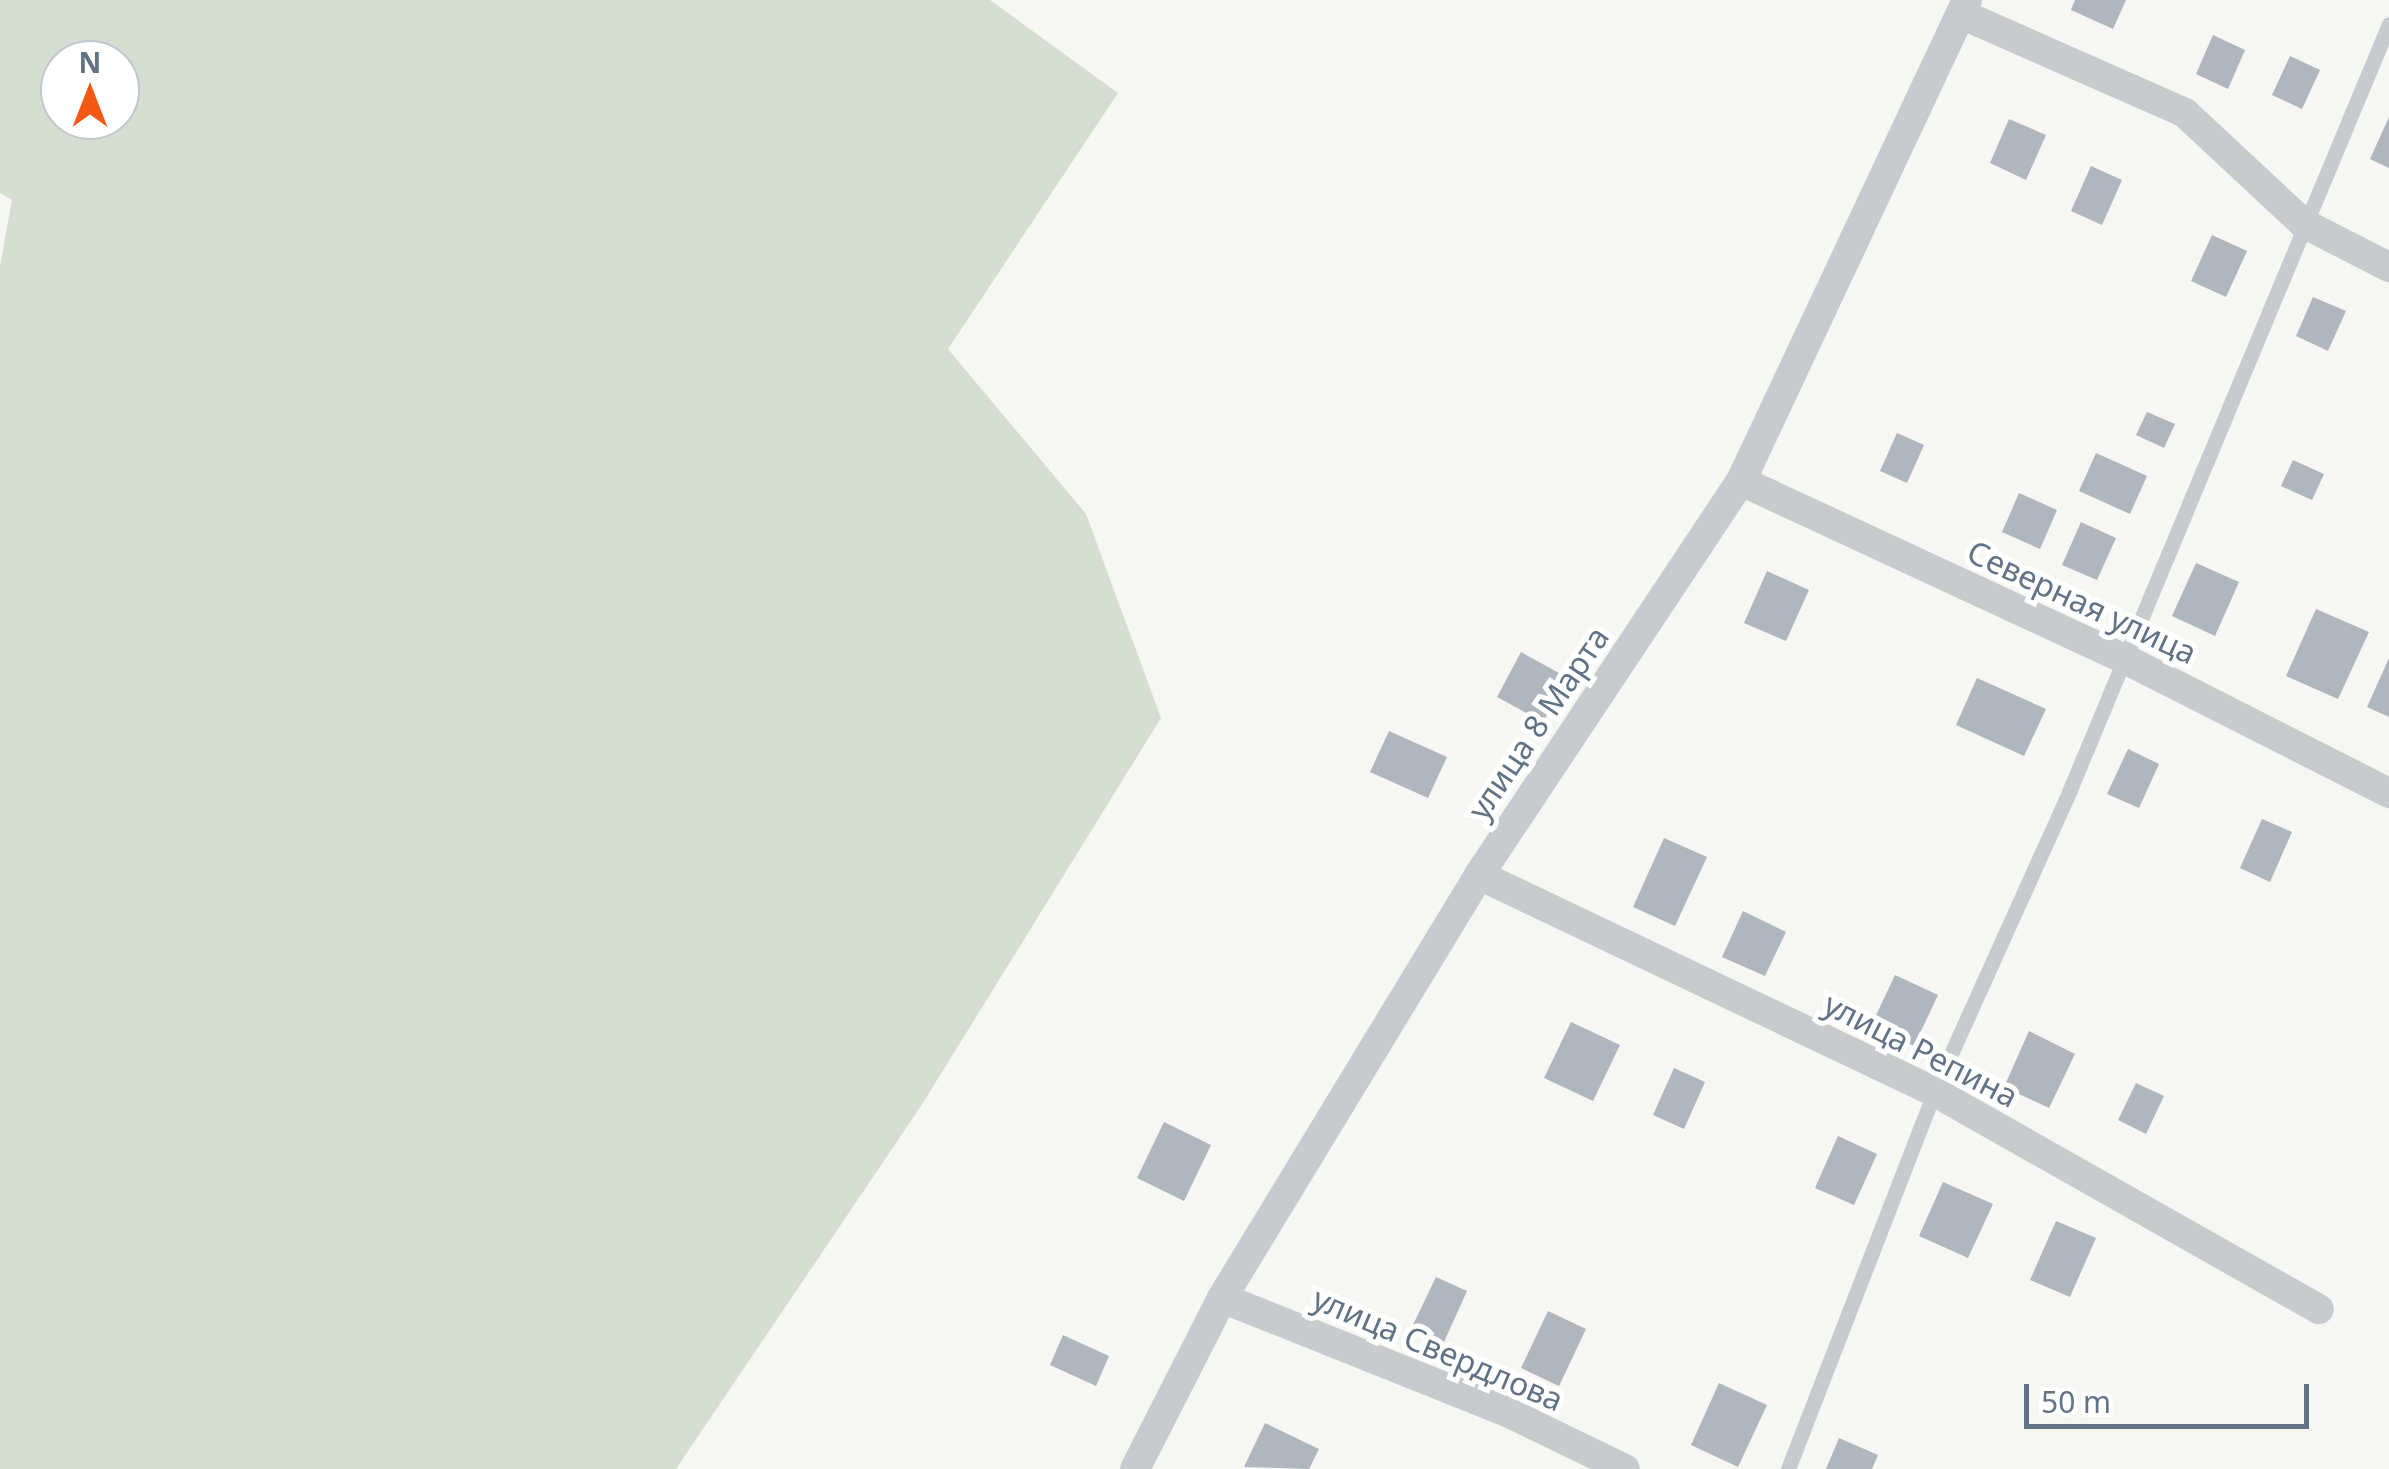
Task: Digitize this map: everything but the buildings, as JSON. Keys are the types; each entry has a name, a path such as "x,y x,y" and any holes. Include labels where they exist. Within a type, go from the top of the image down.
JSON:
{"street":[{"path":"1964,7 2185,113 2303,223 2389,267"},
{"name":"улица 8 Марта","path":"1135,1469 1222,1298 1479,875 1741,482 1964,7"},
{"name":"Северная улица","path":"1741,482 2120,657 2389,793"},
{"name":"улица Репина","path":"1479,875 1935,1092 2319,1309"},
{"name":"улица Свердлова","path":"1222,1298 1505,1411 1625,1469"}],"lane":[{"path":"1788,1469 1935,1092 2068,792 2120,657 2389,24"}],"shaded area":[{"path":"0,0 990,0 1118,93 948,349 1086,514 1161,718 921,1106 676,1469 0,1469 0,266 12,200 0,193"}]}
